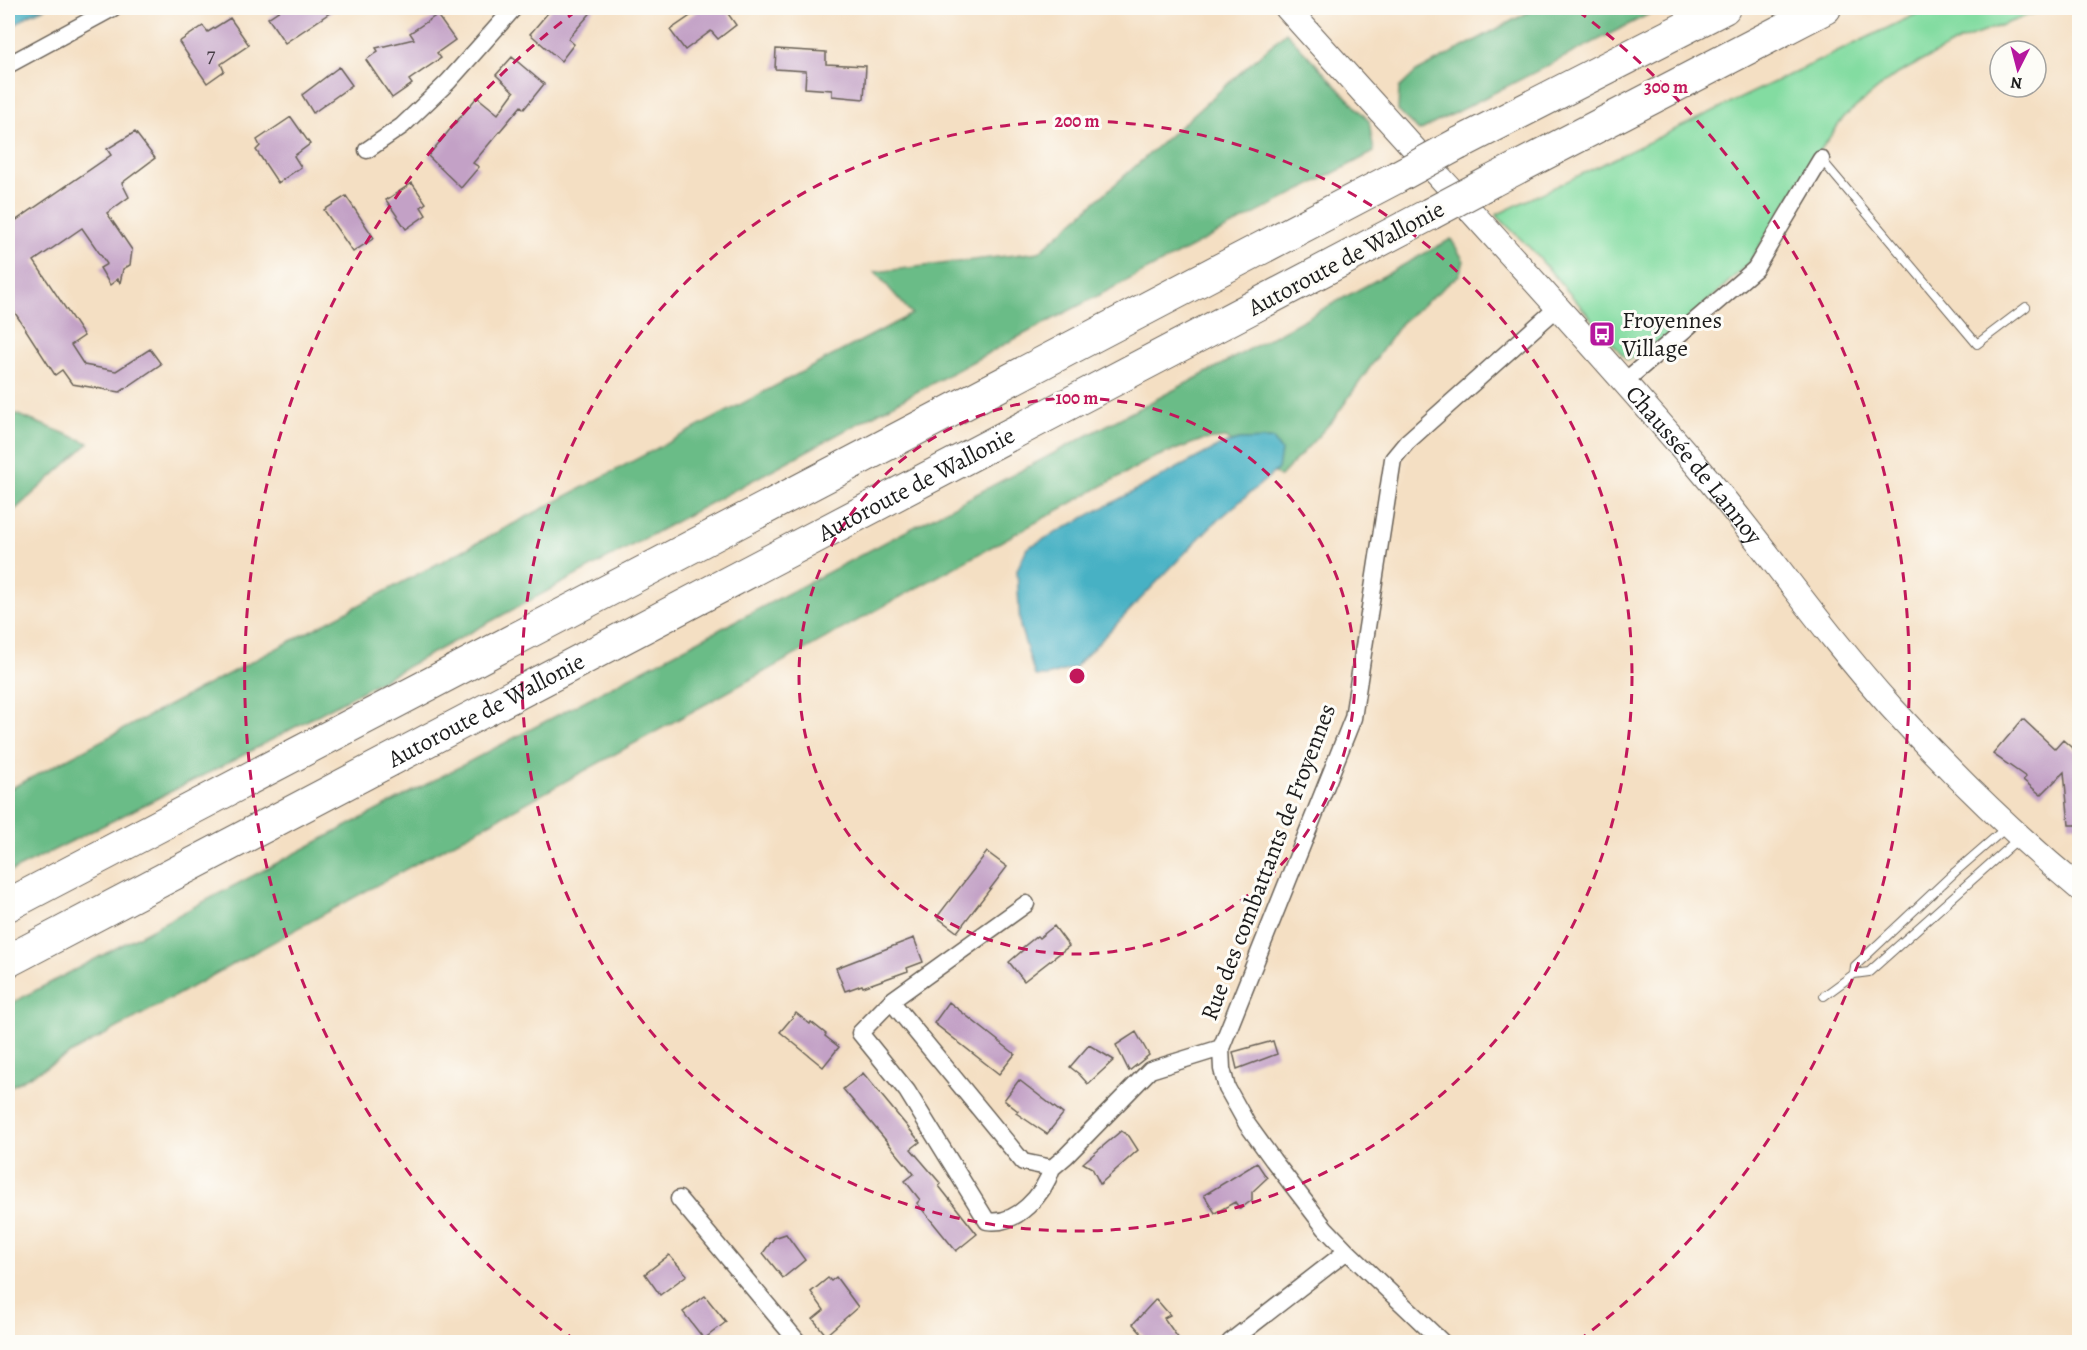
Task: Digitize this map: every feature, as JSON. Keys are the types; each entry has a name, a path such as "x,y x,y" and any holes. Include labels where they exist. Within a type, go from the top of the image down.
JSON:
{"highway":[{"name":"Autoroute de Wallonie","path":"8,905 1458,144 1724,8"},
{"name":"Autoroute de Wallonie","path":"8,961 1825,8"}],"main road":[{"name":"Chaussée de Lannoy","path":"1287,8 1696,465 1784,578 1890,706 1962,783 2079,889"}],"street":[{"path":"8,65 113,8"},
{"path":"367,150 402,126 448,82 514,8"},
{"path":"1624,382 1755,268 1821,159"},
{"name":"Rue des combattants de Froyennes","path":"1442,1342 1325,1228 1279,1168 1236,1106 1227,1088 1222,1069 1221,1048 1353,718 1393,459 1407,442 1557,308"},
{"path":"1026,904 891,1001 860,1034 908,1091 987,1221 998,1222 1033,1202 1048,1182 1052,1168 1150,1070 1221,1048"},
{"path":"891,1001 1023,1162 1052,1168"},
{"path":"679,1199 798,1342"},
{"path":"1230,1342 1347,1251"}],"lane":[{"path":"1821,159 1977,344 2026,307"},
{"path":"1854,974 1855,966 1955,872 2014,832"},
{"path":"1824,996 1854,974 1869,972 2014,832"}],"green space":[{"path":"1536,8 1661,8 1419,131 1398,111 1399,88 1416,72"},
{"path":"1929,8 2048,8 1959,41 1894,76 1844,117 1812,162 1749,263 1654,351 1627,360 1533,251 1496,215"},
{"path":"1286,32 1369,121 1374,152 1007,343 234,760 8,873 8,790 912,314 875,272 1039,252"},
{"path":"1451,239 1464,261 1459,275 1401,323 1333,420 1280,477 1226,438 1202,440 1153,458 8,1088 8,1005 1206,373"},
{"path":"8,411 89,443 8,516"}],"water":[{"path":"8,8 45,8 29,15 11,28 8,27"},
{"path":"1273,439 1281,451 1278,469 1210,527 1074,668 1047,676 1035,676 1020,626 1017,570 1027,548 1221,445 1239,440"}],"building":[{"path":"283,8 337,8 285,43 268,18"},
{"path":"552,8 595,8 568,39 574,44 561,61 530,34"},
{"path":"702,8 724,8 736,25 718,39 711,31 685,50 670,30"},
{"path":"437,15 455,40 437,53 441,58 409,80 412,84 392,98 366,60 378,51 376,48 414,39 410,33"},
{"path":"230,18 249,45 221,64 224,71 207,83 179,42 203,26 208,32"},
{"path":"776,49 826,52 826,64 866,66 864,99 832,96 832,90 805,88 806,71 775,69"},
{"path":"512,57 544,84 524,109 521,106 473,163 479,167 461,188 428,156 477,97 498,114 514,92 496,75"},
{"path":"339,67 352,85 313,113 302,95"},
{"path":"291,117 310,144 294,156 301,167 278,183 256,150 260,146 257,140"},
{"path":"135,132 155,158 122,183 129,197 107,213 132,250 130,265 123,269 120,283 118,279 110,285 100,268 107,264 82,228 34,261 84,336 71,345 84,365 116,371 150,349 161,364 120,392 72,384 62,370 55,375 8,302 8,226 111,155 107,149"},
{"path":"412,183 426,203 421,207 426,215 406,229 386,200"},
{"path":"346,196 374,238 353,252 324,210"},
{"path":"2023,719 2055,749 2063,740 2079,754 2079,825 2069,825 2064,772 2041,795 2023,780 2026,777 1993,754"},
{"path":"987,852 1007,867 957,932 937,917"},
{"path":"1054,926 1069,946 1024,981 1009,962 1037,936 1039,938"},
{"path":"914,938 923,962 907,968 908,971 845,991 836,968"},
{"path":"949,1002 1015,1054 999,1074 934,1023"},
{"path":"796,1013 810,1024 811,1022 839,1047 823,1067 780,1032"},
{"path":"1136,1032 1149,1055 1129,1071 1116,1045"},
{"path":"1273,1041 1277,1054 1237,1069 1233,1052"},
{"path":"1089,1045 1114,1060 1088,1084 1070,1067"},
{"path":"863,1073 920,1142 911,1149 941,1184 939,1186 977,1234 956,1251 917,1203 920,1200 905,1181 914,1174 843,1089"},
{"path":"1019,1080 1063,1114 1047,1134 1016,1113 1018,1111 1004,1100"},
{"path":"1121,1131 1129,1136 1138,1150 1100,1184 1092,1168 1083,1163"},
{"path":"1257,1163 1267,1178 1252,1192 1252,1200 1240,1209 1235,1202 1215,1213 1204,1195"},
{"path":"786,1234 805,1260 783,1278 763,1253 774,1238"},
{"path":"669,1255 687,1275 660,1295 645,1274"},
{"path":"836,1277 858,1307 826,1335 813,1319 824,1310 811,1292 828,1278 831,1281"},
{"path":"705,1296 726,1322 704,1339 683,1312"},
{"path":"1156,1299 1170,1315 1164,1318 1181,1342 1149,1342 1133,1324"}],"place":[{"name":"Froyennes Village","path":"1602,334"}]}
